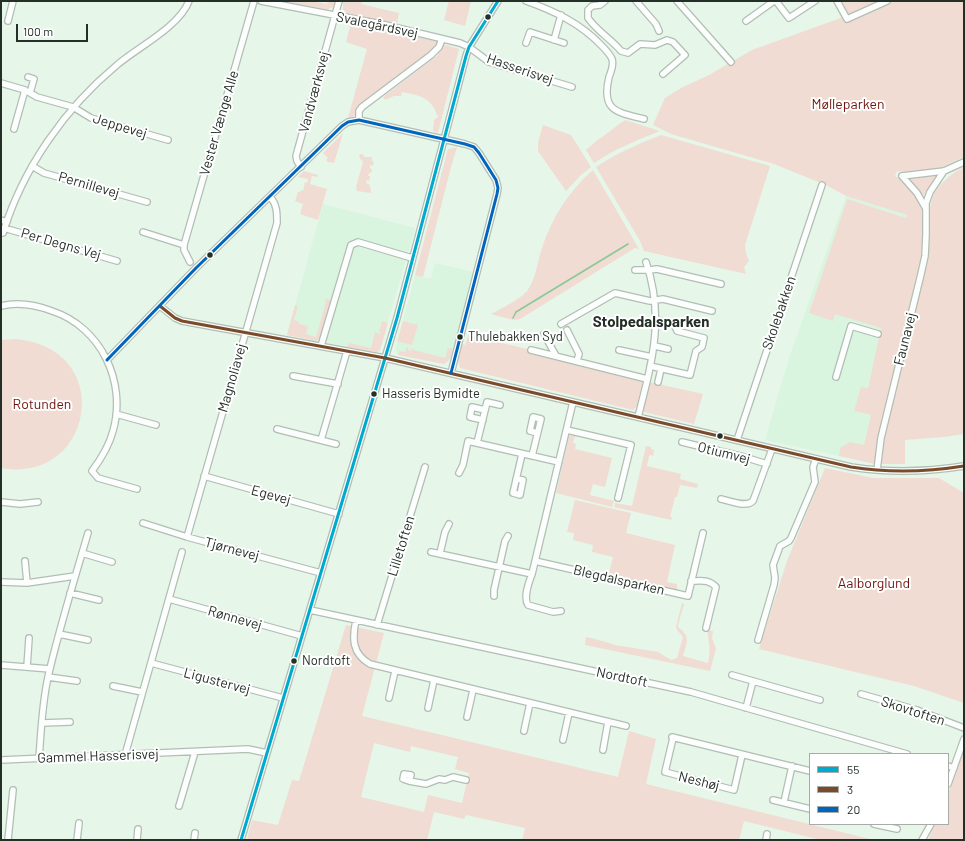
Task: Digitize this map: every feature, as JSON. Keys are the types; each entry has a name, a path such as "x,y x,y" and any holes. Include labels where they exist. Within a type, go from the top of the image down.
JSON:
{"street":[{"path":"8,20 12,1"},
{"path":"1,220 7,222 32,166 73,107 97,82 118,64 176,20 189,1"},
{"name":"Vester Vænge Alle","path":"184,245 254,1"},
{"name":"Svalegårdsvej","path":"261,1 381,24 469,47"},
{"name":"Vandværksvej","path":"301,167 296,156 339,1"},
{"name":"Hasserisvej","path":"241,840 385,358 469,47 498,1"},
{"path":"526,1 561,15 588,32 608,52 612,60 606,96 612,108 619,113 644,119"},
{"path":"605,1 600,5 592,6 588,10 588,18 593,25 621,51 624,53 630,52 640,44 655,44 667,40 673,42 685,56 663,74"},
{"path":"636,1 656,24 659,30"},
{"path":"677,1 731,62"},
{"path":"746,21 775,1 789,18 814,1"},
{"path":"837,1 847,19 887,1"},
{"path":"554,40 561,15"},
{"path":"588,32 593,25"},
{"path":"526,43 530,32 564,43"},
{"path":"359,120 362,107 431,55 439,47 442,39"},
{"name":"Hasserisvej","path":"469,47 489,62 572,87"},
{"path":"14,129 27,91 34,79 28,77"},
{"name":"Jeppevej","path":"1,83 73,107 91,118 168,140"},
{"path":"107,360 196,268 342,126 348,122 359,120 466,144 477,149 496,180 498,188 497,194 451,373"},
{"path":"944,171 964,162"},
{"name":"Pernillevej","path":"32,166 44,173 147,202"},
{"name":"Faunavej","path":"925,208 917,193 902,176 944,171"},
{"name":"Faunavej","path":"877,470 880,438 921,274 926,242 925,208 930,192 944,171"},
{"name":"Skolebakken","path":"736,440 822,185"},
{"name":"Magnoliavej","path":"186,536 277,223 275,205 270,197"},
{"name":"Per Degns Vej","path":"7,222 4,231 117,261"},
{"path":"143,232 184,245 184,250 190,262"},
{"path":"321,346 351,245 358,242 412,258"},
{"path":"638,417 655,346 655,300 646,262"},
{"path":"635,270 657,269 721,284"},
{"path":"561,324 615,293 650,300 663,299 712,311"},
{"path":"1,306 25,305 40,307 57,312 73,321 98,344 107,360 114,381 116,414 113,431 107,448 92,471 98,478 137,489"},
{"path":"160,306 175,318 182,321 385,358 851,467 877,470 917,471 964,466"},
{"path":"650,366 690,376 696,351 702,347 704,338 677,331 674,324 656,320"},
{"path":"836,377 851,326 878,334"},
{"path":"566,330 579,354 577,361"},
{"path":"544,334 556,356"},
{"path":"655,346 668,350"},
{"path":"531,350 647,379"},
{"path":"619,350 652,357"},
{"path":"321,440 347,351"},
{"path":"658,382 661,369"},
{"path":"292,376 338,384"},
{"path":"477,443 486,402 500,405"},
{"path":"561,611 553,612 528,605 526,597 573,402"},
{"path":"483,420 470,417 472,407 485,410"},
{"path":"116,414 156,425"},
{"path":"277,429 336,444"},
{"path":"567,430 631,445 618,498"},
{"path":"532,456 537,433"},
{"path":"459,473 463,465 468,441 559,462"},
{"name":"Otiumvej","path":"682,442 766,464"},
{"name":"Otiumvej","path":"720,499 751,504 772,449"},
{"path":"516,479 522,454"},
{"path":"758,640 774,585 775,578 773,565 780,546 789,541 791,538 815,482 813,467 816,459"},
{"name":"Lilletoften","path":"377,625 425,467"},
{"name":"Egevej","path":"204,476 339,514"},
{"path":"1,502 20,504 38,502"},
{"name":"Tjørnevej","path":"143,523 321,573"},
{"path":"440,553 445,532 449,524"},
{"path":"39,759 48,677 70,593 88,533"},
{"name":"Blegdalsparken","path":"535,561 688,596 703,533"},
{"path":"494,596 504,541 508,536"},
{"path":"125,755 182,552"},
{"path":"431,552 532,574"},
{"path":"82,553 112,562"},
{"path":"25,561 27,583"},
{"path":"1,582 27,583 75,576"},
{"path":"692,581 706,580 716,587 706,628"},
{"path":"70,593 99,600"},
{"name":"Rønnevej","path":"169,599 302,636"},
{"name":"Nordtoft","path":"310,610 690,692 904,753"},
{"path":"356,620 353,632 355,650 360,657 370,664 626,726"},
{"path":"59,634 88,640"},
{"path":"27,667 29,638"},
{"name":"Ligustervej","path":"151,663 283,698"},
{"path":"1,665 50,669"},
{"path":"389,698 395,671"},
{"path":"732,675 820,700"},
{"path":"48,677 77,681"},
{"path":"428,708 434,680"},
{"path":"746,708 753,681"},
{"path":"113,686 142,692"},
{"path":"467,717 473,690"},
{"name":"Skovtoften","path":"861,694 917,710 964,728"},
{"path":"524,731 530,703"},
{"path":"563,740 569,713"},
{"path":"42,723 70,722"},
{"path":"603,750 608,722"},
{"name":"Neshøj","path":"742,755 734,790 665,772 673,737 809,771"},
{"path":"949,778 951,767 964,739"},
{"name":"Gammel Hasserisvej","path":"1,760 248,749 267,753"},
{"path":"179,806 195,752"},
{"path":"784,802 792,766"},
{"path":"409,781 426,784 439,779 445,780 453,777 466,780"},
{"path":"8,840 13,790"},
{"path":"773,800 809,807"},
{"path":"77,840 79,823"},
{"path":"922,840 930,825"},
{"path":"888,826 897,830"},
{"path":"137,840 138,829"},
{"path":"194,840 195,833"}],"shaded area":[{"path":"846,196 907,215 868,389 855,411 871,415 864,446 840,448 839,456 765,440 789,358"},
{"path":"323,204 415,228 408,254 358,239 353,239 349,242 346,247 320,338 316,341 287,335"},
{"name":"Hasseris Bymidte","path":"356,246 406,260 380,350 377,352 328,343 326,340 353,248"},
{"name":"Hasseris Bymidte","path":"435,263 473,272 452,354 448,362 444,364 398,355 395,351 415,275 431,279"}],"green space":[{"path":"282,1 310,1 327,4 328,1 335,1 333,7 327,10"},
{"path":"343,1 362,1 361,4 399,13 397,24 347,14 343,9"},
{"path":"449,1 471,1 465,26 444,20"},
{"name":"Mølleparken","path":"841,1 964,1 964,157 940,168 908,172 897,171 895,176 909,187 923,210 930,208 933,195 942,183 955,172 964,167 964,434 905,440 905,464 875,464 839,456 840,448 850,442 864,445 871,415 854,411 861,387 868,388 881,328 835,314 833,321 809,313 847,199 906,218 907,215 846,196 826,185 774,164 671,134 653,125 665,98 681,88 709,75 752,50 849,15"},
{"path":"351,22 439,42 436,47 362,103 357,116 348,118 367,49 346,42"},
{"path":"443,44 459,49 437,133 433,131 434,120 438,117 429,101 420,96 402,92 401,96 394,96 385,100 383,97 438,55 437,51"},
{"path":"625,120 660,131 618,149 594,163 586,150"},
{"path":"543,125 571,135 591,167 566,191 538,151 538,143"},
{"path":"343,133 334,163 328,162 326,160 328,158 323,153"},
{"path":"661,135 770,166 745,245 749,261 744,267 746,274 644,251 640,241 596,167 628,149"},
{"path":"457,147 423,277 415,275 448,149"},
{"path":"360,154 364,155 364,157 372,157 372,161 374,162 373,166 370,165 370,168 372,169 368,176 370,176 369,181 367,180 366,183 370,185 371,193 357,191 356,187 363,162 359,157"},
{"path":"593,170 639,249 635,248 520,319 513,320 491,314 524,294 530,287 540,253 556,215 576,187"},
{"path":"304,171 318,175 317,177 312,176 310,184 327,189 318,220 300,214 303,204 295,201 298,192 301,190 303,191 305,182 307,183 308,179 298,177"},
{"path":"933,175 935,178 923,196 909,180 910,177"},
{"path":"326,299 331,300 321,336 318,340 316,341 287,335 295,305 298,306 294,320 299,322 299,324 308,326 306,334 316,337"},
{"path":"382,321 388,323 380,350 377,352 347,347 349,343 371,348 375,332 380,334 381,332 379,332"},
{"path":"403,321 418,325 412,345 397,341"},
{"path":"469,335 643,380 637,406 633,410 460,368 458,360 462,344 465,345"},
{"name":"Rotunden","path":"16,339 48,348 70,366 80,389 81,414 73,437 56,456 32,468 1,468 1,340"},
{"path":"407,347 408,350 411,351 412,348 414,350 445,358 448,348 453,349 450,359 444,364 398,355 399,351 405,352"},
{"path":"649,382 703,394 694,424 644,412 644,402"},
{"path":"569,436 576,436 573,443 576,444 575,449 612,458 605,487 593,484 590,495 614,501 612,507 556,493"},
{"path":"646,446 651,447 651,449 654,450 653,456 649,456 647,466 681,474 680,479 698,484 697,488 680,485 677,497 675,497 670,517 672,517 671,520 614,507 615,503 632,506"},
{"name":"Aalborglund","path":"825,468 873,478 939,478 964,493 964,703 914,686 759,649 787,561"},
{"path":"575,500 631,513 626,533 675,545 667,582 677,584 677,591 605,574 609,573 613,557 592,552 593,545 573,540 574,533 567,532"},
{"path":"682,603 684,604 678,627 685,634 687,640 683,656 708,663 710,650 707,630 713,631 712,638 716,649 710,671 585,645 586,637 615,645 658,652 671,660 677,658 683,637 676,627"},
{"path":"346,625 384,633 362,716 618,777 629,731 656,739 646,784 874,840 821,840 744,821 739,840 522,840 525,828 466,815 464,819 434,812 427,840 247,840 252,820 278,825 292,780 299,781","holes":["374,743 410,752 411,746 458,757 455,769 469,773 462,803 428,795 424,812 361,797"]},
{"path":"964,749 964,840 928,840 935,825 949,825 949,791"}],"waterway":[{"path":"513,318 516,312 628,244"}],"transit line":[{"name":"55","path":"241,840 397,318 466,56 469,47 498,1"},
{"name":"20","path":"107,360 196,268 342,126 348,122 359,120 474,147 496,180 498,188 497,194 451,373"},
{"name":"3","path":"160,306 175,318 182,321 385,358 851,467 908,471 936,470 964,466"}],"place":[{"name":"Thulebakken Syd","path":"460,337"},
{"name":"Hasseris Bymidte","path":"374,394"},
{"name":"Nordtoft","path":"294,661"}],"district":[{"name":"Stolpedalsparken","path":"651,322"}]}
